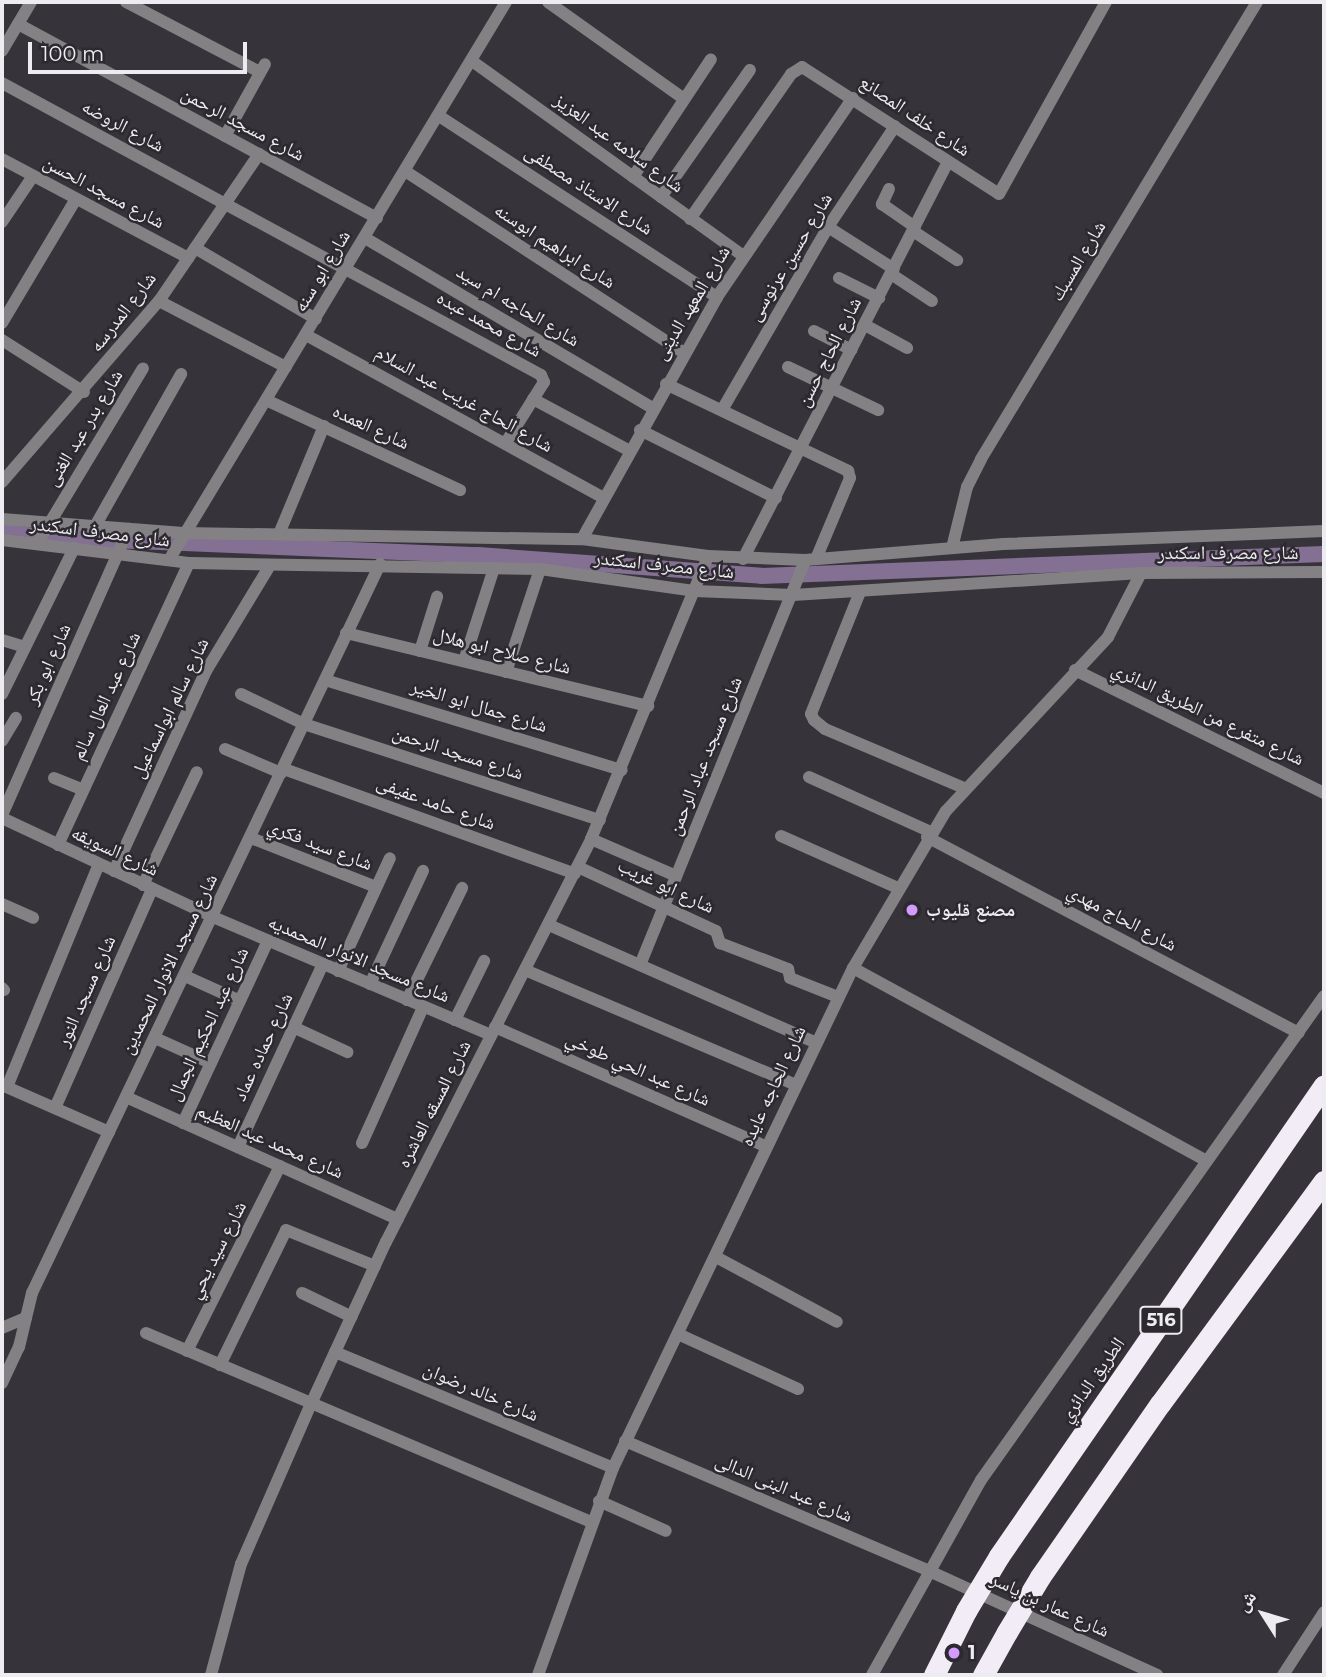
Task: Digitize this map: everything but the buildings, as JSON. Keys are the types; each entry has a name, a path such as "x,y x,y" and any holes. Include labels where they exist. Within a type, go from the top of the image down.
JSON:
{"highway":[{"name":"الطريق الدائري","path":"934,1675 966,1611 999,1556 1324,1085"},
{"name":"516","path":"983,1675 1040,1577 1160,1404 1324,1181"}],"street":[{"path":"2,51 31,2"},
{"path":"126,2 263,68 225,136"},
{"name":"شارع ابو سنه","path":"169,560 506,2"},
{"path":"548,2 684,99"},
{"name":"شارع خلف المصانع","path":"691,219 791,74 802,67 996,193 1005,188 1106,2"},
{"name":"شارع المسبك","path":"952,548 967,487 981,459 1257,2"},
{"name":"شارع مسجد الرحمن","path":"18,24 377,218"},
{"path":"633,177 711,59"},
{"name":"شارع سلامه عبد العزيز","path":"472,61 743,256"},
{"path":"661,197 750,70"},
{"name":"شارع الروضه","path":"2,83 347,267"},
{"name":"شارع المعهد الدينى","path":"582,539 628,450 717,298 743,256 853,98"},
{"name":"شارع الاستاذ مصطفى","path":"439,116 717,298"},
{"name":"شارع حسين عرنوسى","path":"722,410 828,227 895,126"},
{"name":"شارع المدرسه","path":"2,482 84,392 159,301 259,154"},
{"name":"شارع مسجد الحسن","path":"2,159 76,199 192,253 316,319"},
{"name":"شارع الحاج حسن","path":"743,559 948,162"},
{"name":"شارع ابراهيم ابوسنه","path":"405,171 684,353"},
{"path":"2,222 33,176"},
{"path":"889,189 881,203 957,260"},
{"path":"2,323 76,199"},
{"path":"828,227 932,300"},
{"name":"شارع الحاجه ام سيد","path":"365,238 652,408"},
{"name":"شارع محمد عبده","path":"347,267 541,374 544,382 534,399"},
{"path":"839,278 879,298"},
{"path":"159,301 286,368"},
{"path":"865,325 906,348"},
{"path":"814,331 852,350"},
{"name":"شارع الحاج غريب عبد السلام","path":"306,335 604,498"},
{"path":"2,340 84,392"},
{"path":"788,367 878,410"},
{"name":"شارع بدر عبد الغنى","path":"37,544 143,368"},
{"path":"94,528 181,374"},
{"path":"666,384 802,448"},
{"path":"505,444 534,399 628,450"},
{"name":"شارع العمده","path":"266,400 460,490"},
{"path":"279,534 324,426"},
{"path":"640,430 776,498"},
{"name":"شارع مسجد عباد الرحمن","path":"640,965 793,595 850,475 846,468 802,448"},
{"path":"2,463 15,468"},
{"name":"شارع مصرف اسكندر","path":"2,519 48,525 183,533 582,539 708,556 810,560 952,548 1324,531"},
{"name":"شارع ابو بكر","path":"2,816 129,529"},
{"name":"شارع مصرف اسكندر","path":"2,540 189,563 269,567 380,564 540,569 695,591 793,595 1141,573 1324,572"},
{"path":"2,694 74,548"},
{"name":"شارع المسقه العاشره","path":"211,1675 241,1564 311,1404 398,1219 600,820 708,556"},
{"name":"شارع عبد العال سالم","path":"58,845 189,563"},
{"name":"شارع مسجد الانوار المحمدين","path":"2,1383 19,1347 32,1293 380,564"},
{"name":"شارع سالم ابواسماعيل","path":"114,870 206,671 269,567"},
{"path":"464,661 494,568"},
{"path":"506,672 540,569"},
{"name":"شارع الحاجه عايده","path":"538,1675 612,1468 716,1257 814,1042 853,968 929,835 964,788 1121,618 1141,573"},
{"path":"860,592 811,714 814,720 825,729 964,788"},
{"path":"420,651 437,597"},
{"name":"شارع صلاح ابو هلال","path":"346,633 648,706"},
{"path":"2,640 25,647"},
{"name":"شارع متفرع من الطريق الدائري","path":"1075,670 1324,793"},
{"name":"شارع جمال ابو الخير","path":"325,680 622,770"},
{"name":"شارع مسجد الرحمن","path":"241,694 304,724 600,820"},
{"path":"2,741 16,718"},
{"name":"شارع حامد عفيفى","path":"226,749 282,771 576,870"},
{"name":"شارع مسجد النور","path":"55,1108 197,772"},
{"name":"شارع الحاج مهدي","path":"809,777 929,835 1299,1033"},
{"path":"54,778 83,790"},
{"name":"شارع السويقه","path":"2,816 213,917"},
{"path":"781,836 898,888"},
{"name":"شارع سيد فكري","path":"251,838 376,887"},
{"path":"591,839 676,876"},
{"path":"338,971 390,858"},
{"path":"99,864 4,1086 109,1132"},
{"name":"شارع ابو غريب","path":"576,870 718,932 720,943 788,970 790,978 838,997"},
{"path":"370,984 423,871"},
{"path":"407,1000 462,888"},
{"path":"2,904 33,918"},
{"name":"شارع مسجد الانوار المحمديه","path":"213,917 423,1007 493,1031"},
{"path":"549,925 814,1042"},
{"name":"شارع عبد الحكيم الجمال","path":"183,1123 268,941"},
{"path":"455,1020 484,961"},
{"name":"شارع حماده عماد","path":"237,1147 323,964"},
{"path":"853,968 1207,1161"},
{"path":"525,970 794,1084"},
{"path":"185,976 240,1001"},
{"path":"872,1675 927,1570 1004,1446 1324,996"},
{"path":"362,1143 423,1007"},
{"path":"293,1027 347,1052"},
{"name":"شارع عبد الحي طوخي","path":"493,1031 765,1146"},
{"path":"155,1038 211,1063"},
{"name":"شارع محمد عبد العظيم","path":"126,1097 398,1219"},
{"name":"شارع سيد يحي","path":"187,1351 280,1166"},
{"path":"220,1365 281,1234 292,1230 375,1266"},
{"path":"716,1257 837,1322"},
{"path":"302,1293 352,1317"},
{"path":"2,1328 26,1318"},
{"path":"146,1333 591,1522"},
{"path":"678,1334 798,1389"},
{"name":"شارع خالد رضوان","path":"335,1352 612,1468"},
{"name":"شارع عبد البنى الدالى","path":"625,1441 927,1570"},
{"path":"599,1501 666,1531"},
{"name":"شارع عمار بن ياسر","path":"927,1570 1157,1675"},
{"path":"1283,1675 1324,1612"}],"waterway":[{"path":"2,531 40,537 478,555 761,576 1324,554"}],"place":[{"name":"مصنع قليوب","path":"912,910"},
{"name":"1","path":"954,1653"}]}
